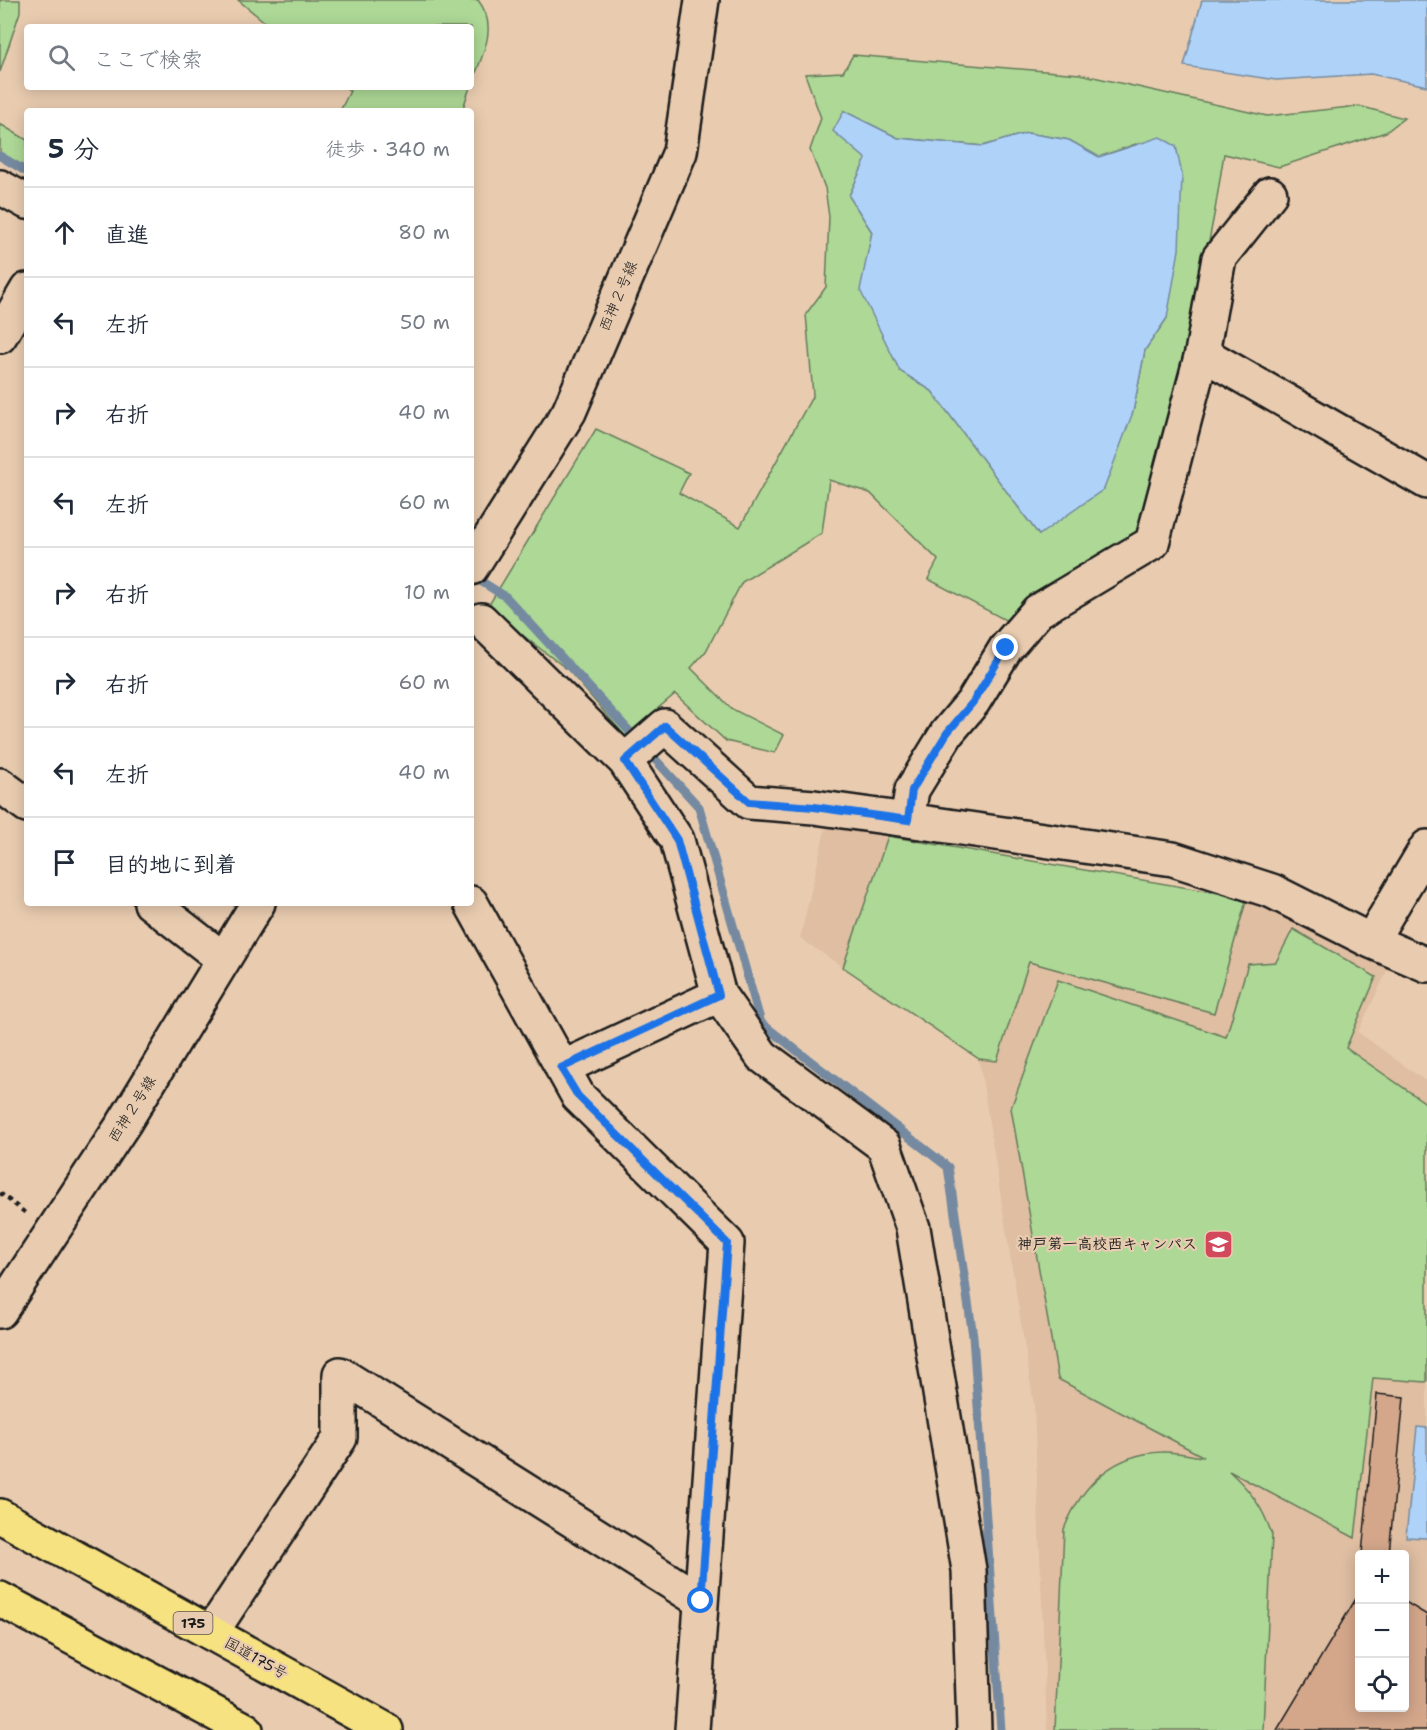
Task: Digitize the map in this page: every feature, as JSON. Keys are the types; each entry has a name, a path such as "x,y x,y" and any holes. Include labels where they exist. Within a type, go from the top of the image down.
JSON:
{"highway":[{"name":"国道175号","path":"0,1516 386,1730"},
{"path":"0,1599 246,1730"}],"street":[{"name":"西神２号線","path":"474,563 569,412 680,152 702,0"},
{"path":"0,187 24,200"},
{"path":"908,820 912,790 947,733 973,702 1006,648 1038,611 1152,543 1202,352 1219,258 1270,195"},
{"path":"0,336 24,295"},
{"path":"1202,352 1427,482"},
{"path":"481,620 625,761 677,840 719,995 762,1056 884,1146 913,1228 969,1570 974,1730"},
{"path":"625,761 665,726 749,802 814,807 1173,859 1272,891 1371,941 1427,965"},
{"path":"0,785 24,803"},
{"path":"1371,941 1427,847"},
{"path":"155,906 223,959"},
{"name":"西神２号線","path":"0,1311 124,1123 256,906"},
{"path":"473,906 578,1096 727,1243 692,1730"},
{"path":"561,1068 719,995"},
{"path":"211,1633 340,1438 340,1374 701,1601"}],"shaded area":[{"name":"神戸第一高校西キャンパス","path":"826,826 1247,898 1320,929 1388,969 1358,1032 1427,1082 1427,1730 1047,1730 1034,1405 979,1060 800,938"}],"green space":[{"path":"0,0 20,0 20,12 0,72"},
{"path":"238,0 478,0 488,21 488,32 487,42 474,78 474,24 267,24"},
{"path":"853,55 1080,74 1267,116 1359,106 1404,118 1386,132 1279,167 1224,154 1192,329 1140,535 1009,622 928,579 938,560 870,493 829,480 822,533 742,582 706,651 691,668 732,709 784,735 775,753 726,741 675,694 625,736 568,670 487,608 596,429 689,473 679,493 740,527 813,395 806,314 826,287 829,217 825,188 810,150 821,118 805,74 843,72","holes":["844,111 898,138 983,146 1027,133 1069,140 1099,157 1136,144 1167,318 1145,350 1133,412 1039,535 932,391 900,371 861,290 872,232 849,196 866,159"]},
{"path":"469,90 463,108 342,108 350,91"},
{"path":"0,124 24,138 24,173 0,159"},
{"path":"888,836 1247,898 1214,1013 1029,962 997,1061 979,1059 843,967"},
{"name":"神戸第一高校西キャンパス","path":"1293,929 1376,977 1346,1048 1427,1104 1427,1381 1373,1378 1355,1538 1229,1471 1255,1500 1272,1535 1263,1730 1055,1730 1064,1529 1071,1513 1090,1486 1101,1475 1129,1459 1162,1452 1204,1457 1058,1379 1011,1108 1058,980 1226,1037 1248,964 1276,962"}],"water":[{"path":"1202,0 1427,0 1427,86 1371,74 1276,80 1184,66"},
{"path":"844,111 898,138 983,146 1027,133 1069,140 1099,157 1160,137 1176,146 1182,175 1179,250 1167,318 1145,350 1133,412 1104,489 1039,535 932,391 900,371 860,290 872,232 849,196 866,159 833,131"},
{"path":"1417,1427 1427,1428 1427,1538 1406,1537"}],"building":[{"path":"1377,1394 1404,1397 1389,1550 1362,1550"},
{"path":"1355,1600 1355,1712 1409,1712 1409,1604 1427,1615 1427,1730 1277,1730"}],"waterway":[{"path":"0,156 24,170"},
{"path":"474,577 506,597 699,807 761,1023 948,1167 973,1336 1001,1730"}],"place":[{"name":"神戸第一高校西キャンパス","path":"1218,1244"}],"route":[{"path":"701,1601 727,1243 578,1096 561,1068 719,995 677,840 625,761 665,726 749,802 814,807 908,820 912,790 947,733 973,702 1006,648"}]}
